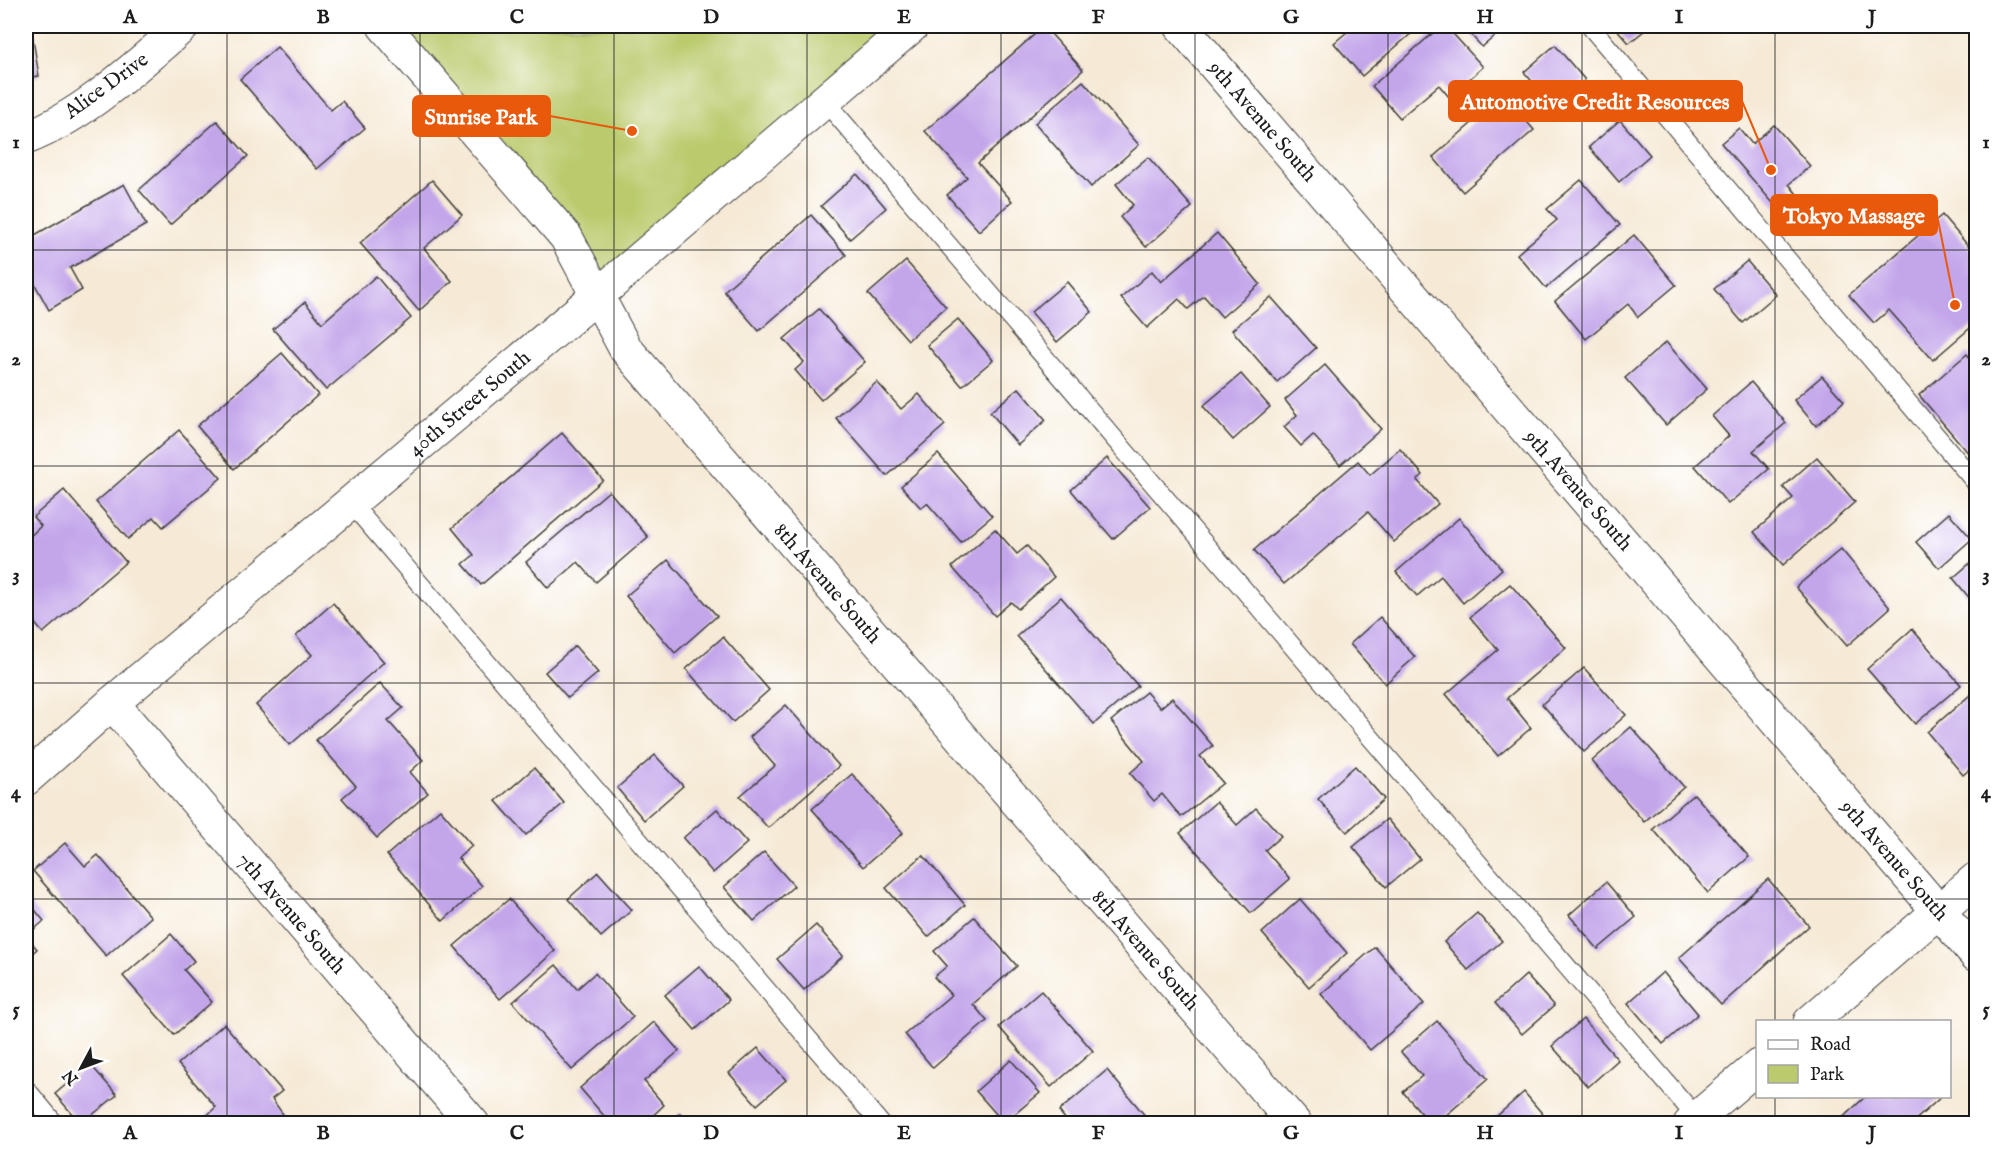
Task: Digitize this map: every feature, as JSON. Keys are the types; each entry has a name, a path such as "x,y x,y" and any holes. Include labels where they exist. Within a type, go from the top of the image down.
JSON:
{"street":[{"name":"Alice Drive","path":"26,138 39,133 108,89 183,26"},
{"name":"8th Avenue South","path":"384,26 566,237 625,348 1295,1124"},
{"name":"40th Street South","path":"26,779 112,703 598,295 912,26"},
{"name":"9th Avenue South","path":"1181,26 1977,955"},
{"name":"7th Avenue South","path":"112,703 473,1124"},
{"path":"1812,1020 1977,879"},
{"path":"1696,1121 1756,1068"}],"lane":[{"path":"1590,26 1977,483"},
{"path":"824,100 1696,1121"},
{"path":"350,502 881,1124"},
{"path":"26,1089 55,1124"}],"green space":[{"path":"384,26 912,26 598,295"}],"building":[{"path":"26,26 28,34 32,33 39,76 26,78"},
{"path":"1044,26 1083,70 978,163 1012,201 979,231 947,195 967,177 925,131"},
{"path":"1354,26 1420,26 1362,76 1334,43"},
{"path":"1441,26 1446,26 1483,67 1449,97 1439,85 1400,118 1372,86"},
{"path":"1463,26 1507,26 1482,47"},
{"path":"1614,26 1650,26 1629,43"},
{"path":"1555,45 1585,80 1554,107 1524,72"},
{"path":"277,47 331,110 342,101 365,128 317,169 240,79"},
{"path":"1083,81 1139,145 1091,187 1035,123"},
{"path":"1504,95 1534,130 1463,192 1433,157"},
{"path":"1620,120 1650,155 1619,182 1589,147"},
{"path":"217,121 248,156 170,225 139,190"},
{"path":"1774,125 1810,166 1789,184 1803,202 1785,217 1721,143 1739,128 1752,144"},
{"path":"1148,157 1192,207 1146,247 1120,217 1133,205 1116,184"},
{"path":"857,174 886,208 850,239 821,206"},
{"path":"432,180 462,215 424,248 452,281 419,311 360,243"},
{"path":"1581,180 1620,225 1546,288 1517,254 1557,220 1547,209"},
{"path":"124,184 146,225 70,268 82,290 49,310 26,268 26,240"},
{"path":"811,215 846,255 759,331 724,291"},
{"path":"1942,215 1976,255 1976,323 1933,360 1889,310 1874,323 1849,295"},
{"path":"1217,233 1260,284 1222,317 1204,296 1188,309 1179,299 1147,328 1121,298 1152,271 1161,282"},
{"path":"1634,235 1676,285 1638,317 1628,304 1586,339 1555,301"},
{"path":"906,261 946,307 908,340 868,294"},
{"path":"1747,261 1776,295 1743,323 1714,289"},
{"path":"376,276 411,318 326,390 273,329 305,302 322,323"},
{"path":"1067,282 1092,312 1057,342 1031,312"},
{"path":"1271,297 1316,348 1277,382 1232,330"},
{"path":"819,309 865,362 821,400 795,370 804,362 784,339"},
{"path":"958,319 993,360 962,386 927,345"},
{"path":"1666,342 1707,389 1666,425 1625,378"},
{"path":"282,353 318,395 234,469 197,426"},
{"path":"1967,354 1976,365 1976,462 1919,395"},
{"path":"1325,365 1381,429 1340,465 1313,435 1301,446 1284,427 1297,415 1285,400"},
{"path":"1241,374 1270,407 1233,440 1203,406"},
{"path":"1822,376 1844,401 1816,426 1794,400"},
{"path":"877,382 901,409 919,394 945,425 887,476 836,418"},
{"path":"1751,382 1786,423 1753,451 1769,469 1728,504 1695,466 1729,436 1712,416"},
{"path":"1019,388 1046,420 1018,445 990,412"},
{"path":"179,430 221,478 163,527 154,517 128,539 96,502"},
{"path":"562,433 603,480 481,585 463,564 474,555 452,528"},
{"path":"1400,449 1423,475 1417,480 1438,504 1394,542 1368,512 1284,584 1254,550 1358,461 1370,475"},
{"path":"938,454 992,516 961,542 927,503 921,508 901,486"},
{"path":"1817,457 1855,502 1783,565 1754,532 1793,498 1783,487"},
{"path":"1107,458 1150,507 1113,539 1071,490"},
{"path":"64,490 126,562 43,633 26,613 26,540 41,526 33,517"},
{"path":"609,491 648,537 596,582 578,562 548,588 526,562"},
{"path":"1949,513 1972,539 1939,568 1916,542"},
{"path":"1459,518 1502,569 1463,603 1441,576 1417,596 1396,572"},
{"path":"995,529 1017,554 1027,546 1054,577 1018,609 1011,602 995,616 952,567"},
{"path":"1841,549 1890,608 1847,646 1796,587"},
{"path":"1976,558 1976,606 1953,578"},
{"path":"668,560 717,616 675,653 626,596"},
{"path":"1510,584 1566,648 1507,698 1531,728 1498,756 1446,694 1498,650 1470,617"},
{"path":"1061,597 1138,686 1094,724 1017,636"},
{"path":"333,603 384,662 290,745 256,705 312,655 296,636"},
{"path":"1380,617 1415,657 1385,684 1350,644"},
{"path":"1912,629 1961,685 1915,724 1867,669"},
{"path":"723,637 769,690 733,722 686,669"},
{"path":"575,646 598,673 568,698 545,672"},
{"path":"1584,668 1626,715 1584,752 1542,704"},
{"path":"380,683 403,708 388,721 423,760 410,772 428,793 377,838 342,798 356,786 316,740"},
{"path":"1976,690 1976,764 1963,775 1927,732"},
{"path":"1146,692 1160,708 1172,698 1213,746 1200,756 1223,783 1181,817 1162,794 1154,801 1130,773 1144,761 1111,721"},
{"path":"786,705 839,766 768,828 740,796 775,766 750,737"},
{"path":"1631,727 1684,787 1644,822 1592,761"},
{"path":"655,755 683,786 644,820 617,788"},
{"path":"1355,766 1384,799 1347,832 1318,799"},
{"path":"534,768 564,803 526,835 496,801"},
{"path":"852,774 903,833 863,867 812,809"},
{"path":"1694,794 1749,857 1708,893 1653,829"},
{"path":"1216,802 1237,825 1256,808 1281,836 1265,850 1290,879 1251,913 1180,833"},
{"path":"440,809 472,846 458,858 482,886 443,921 387,855"},
{"path":"717,809 747,843 713,873 683,838"},
{"path":"1387,819 1420,859 1386,887 1353,847"},
{"path":"65,843 85,866 98,855 151,917 106,956 33,871"},
{"path":"764,852 794,886 754,921 724,887"},
{"path":"923,855 965,905 928,937 886,888"},
{"path":"598,872 632,910 601,937 568,899"},
{"path":"1768,879 1809,926 1721,1005 1679,958"},
{"path":"1606,882 1636,917 1598,949 1569,915"},
{"path":"26,899 44,921 26,936"},
{"path":"509,899 555,951 500,999 454,946"},
{"path":"1300,899 1347,953 1309,987 1262,933"},
{"path":"1477,913 1502,941 1468,970 1444,942"},
{"path":"974,917 1017,966 973,1004 987,1021 933,1068 905,1034 951,995 934,977 947,966 934,951"},
{"path":"816,925 843,956 804,990 777,959"},
{"path":"171,934 194,961 184,970 212,1002 174,1035 123,976"},
{"path":"26,936 37,949 26,959"},
{"path":"1375,947 1424,1004 1370,1050 1321,994"},
{"path":"556,965 577,989 595,973 633,1017 572,1070 513,1002"},
{"path":"699,966 729,1000 695,1030 665,995"},
{"path":"1663,972 1698,1014 1663,1044 1628,1003"},
{"path":"1526,975 1554,1006 1522,1034 1495,1003"},
{"path":"1041,991 1093,1051 1051,1087 999,1027"},
{"path":"1583,1019 1618,1060 1588,1087 1552,1046"},
{"path":"1437,1021 1488,1079 1436,1124 1431,1124 1403,1092 1422,1076 1401,1052"},
{"path":"654,1022 679,1051 644,1081 664,1105 644,1124 611,1124 580,1088"},
{"path":"224,1024 282,1091 272,1099 290,1124 205,1124 202,1120 216,1107 178,1064"},
{"path":"758,1048 786,1080 757,1105 729,1073"},
{"path":"1011,1060 1040,1093 1004,1123 976,1091"},
{"path":"90,1064 117,1095 81,1124 55,1094"},
{"path":"1107,1070 1152,1124 1069,1124 1059,1111"},
{"path":"1524,1092 1551,1124 1488,1124"},
{"path":"1864,1098 1940,1098 1911,1124 1836,1124"},
{"path":"680,1113 690,1124 668,1124"}],"place":[{"name":"Sunrise Park","path":"632,131"},
{"name":"Automotive Credit Resources","path":"1771,170"},
{"name":"Tokyo Massage","path":"1955,305"}]}
